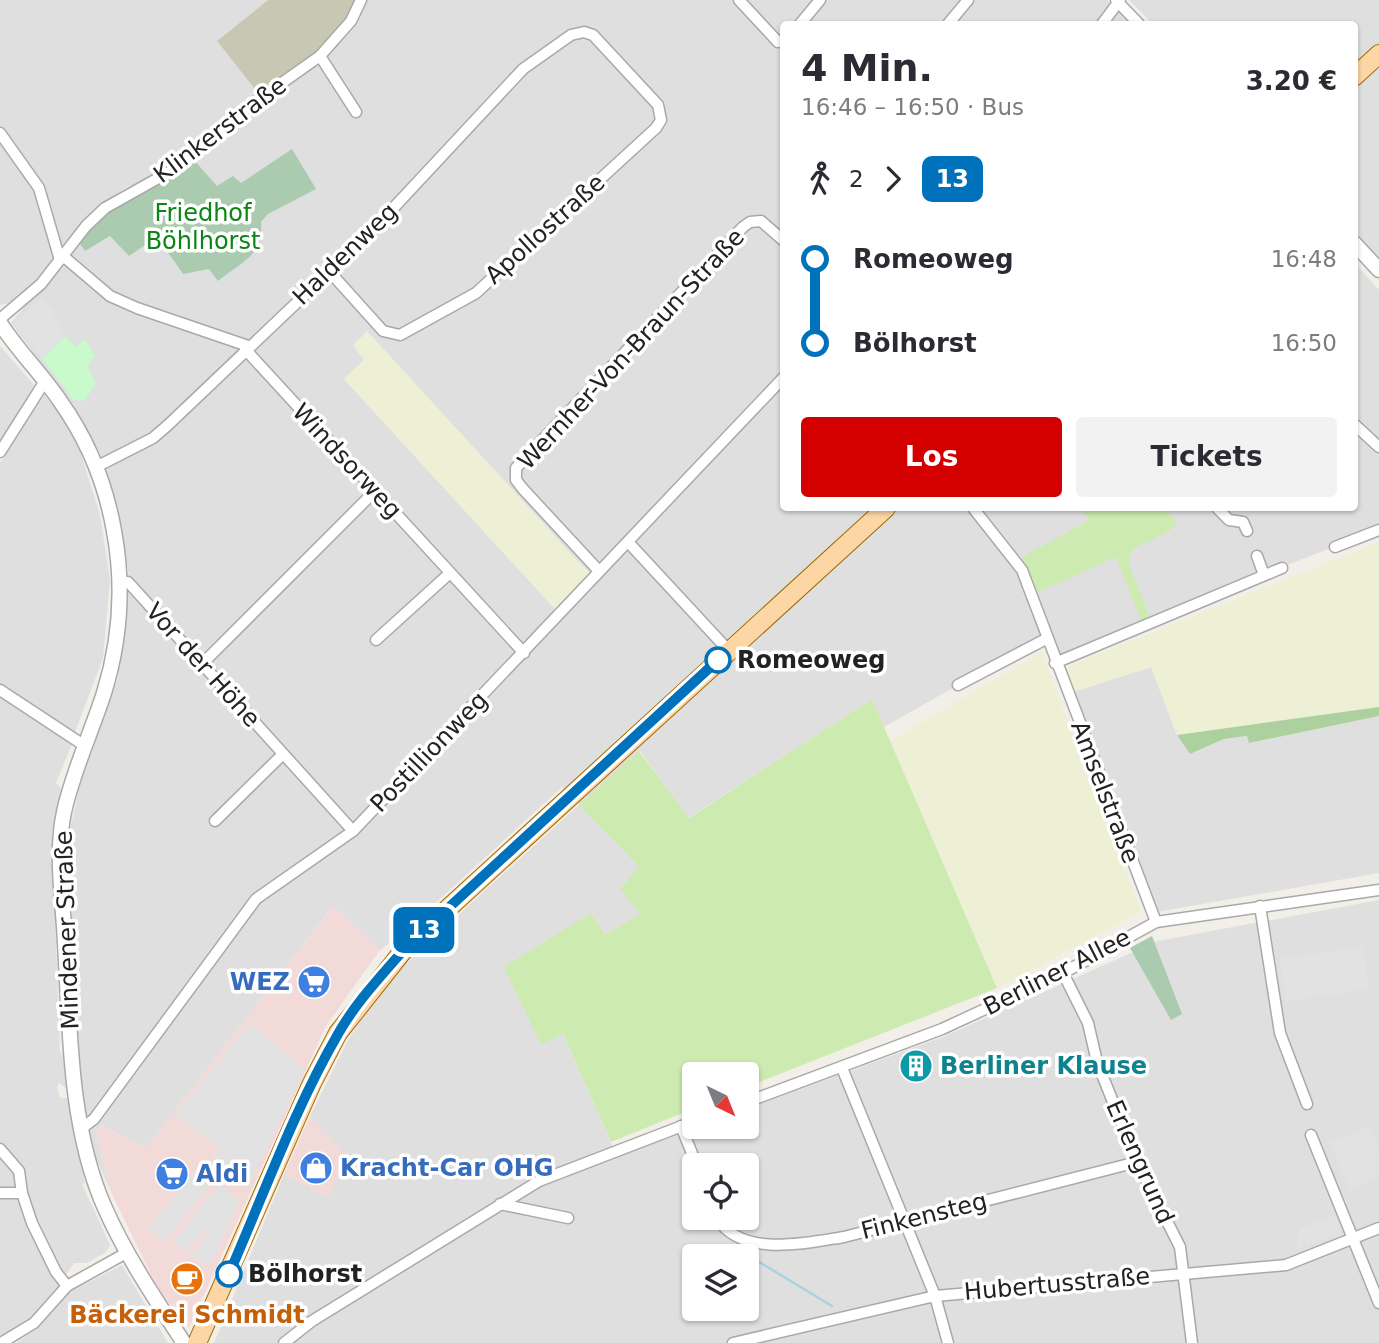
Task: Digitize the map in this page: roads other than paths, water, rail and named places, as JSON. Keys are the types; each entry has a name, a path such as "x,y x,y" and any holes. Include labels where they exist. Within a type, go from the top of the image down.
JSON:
{"main road":[{"path":"1358,73 1379,54"},
{"path":"197,1343 312,1083 338,1032 371,988 407,946 883,511"}],"street":[{"name":"Klinkerstraße","path":"0,321 41,284 105,208 178,167 238,114 320,56 351,21 361,0"},
{"path":"739,0 780,42"},
{"path":"802,21 820,0"},
{"path":"950,21 968,0"},
{"path":"1104,21 1118,1 1136,21"},
{"name":"Haldenweg","path":"96,467 153,438 399,202 523,69 571,35 584,32"},
{"name":"Apollostraße","path":"329,271 383,331 400,335 476,293 636,146 661,120 658,105 597,38 584,32"},
{"path":"320,56 356,112"},
{"path":"0,133 39,188 62,258"},
{"name":"Wernher-Von-Braun-Straße","path":"599,571 523,489 516,480 516,468 743,226 755,220 761,221 780,238"},
{"path":"1358,247 1379,270"},
{"name":"Windsorweg","path":"62,258 110,296 246,347 524,653"},
{"name":"Mindener Straße","path":"0,321 79,430 96,467 114,530 120,583 115,651 64,809 60,849 69,1014 82,1128 96,1185 128,1252 184,1343"},
{"path":"0,452 46,381"},
{"name":"Postillionweg","path":"82,1128 94,1119 256,899 353,831 780,381"},
{"path":"1358,428 1379,447"},
{"path":"203,663 375,491"},
{"name":"Amselstraße","path":"976,511 1018,562 1156,922"},
{"path":"1220,511 1229,520 1243,522 1247,531"},
{"path":"1335,547 1379,530"},
{"path":"628,542 729,651"},
{"path":"1257,556 1264,575"},
{"path":"1055,663 1282,568"},
{"path":"376,640 450,573"},
{"name":"Vor der Höhe","path":"120,583 128,582 353,831"},
{"path":"958,685 1046,639"},
{"path":"0,690 85,746"},
{"path":"215,821 283,754"},
{"name":"Berliner Allee","path":"760,1097 942,1029 1063,973 1156,922 1379,890"},
{"path":"1261,906 1280,1033 1307,1104"},
{"name":"Erlengrund","path":"1063,973 1088,1023 1097,1062 1137,1161 1180,1247 1192,1343"},
{"path":"842,1068 935,1296 948,1343"},
{"path":"284,1343 312,1321 539,1181 681,1126 692,1153"},
{"path":"1311,1135 1379,1303"},
{"path":"0,1149 19,1171 22,1193 32,1223 56,1272 67,1286"},
{"name":"Finkensteg","path":"725,1230 748,1241 782,1244 844,1237 1137,1161"},
{"path":"0,1193 22,1193"},
{"path":"500,1204 568,1218"},
{"name":"Hubertusstraße","path":"733,1343 935,1296 1286,1265 1379,1228"},
{"path":"1,1343 34,1322 67,1286 128,1252"}],"waterway":[{"path":"759,1262 832,1306"}],"place":[{"name":"Romeoweg","path":"718,660"},
{"name":"WEZ","path":"314,982"},
{"name":"Berliner Klause","path":"916,1066"},
{"name":"Kracht-Car OHG","path":"316,1168"},
{"name":"Aldi","path":"172,1174"},
{"name":"Bölhorst","path":"229,1274"},
{"name":"Bäckerei Schmidt","path":"187,1279"}],"park label":[{"name":"Friedhof Böhlhorst","path":"203,227"}]}
